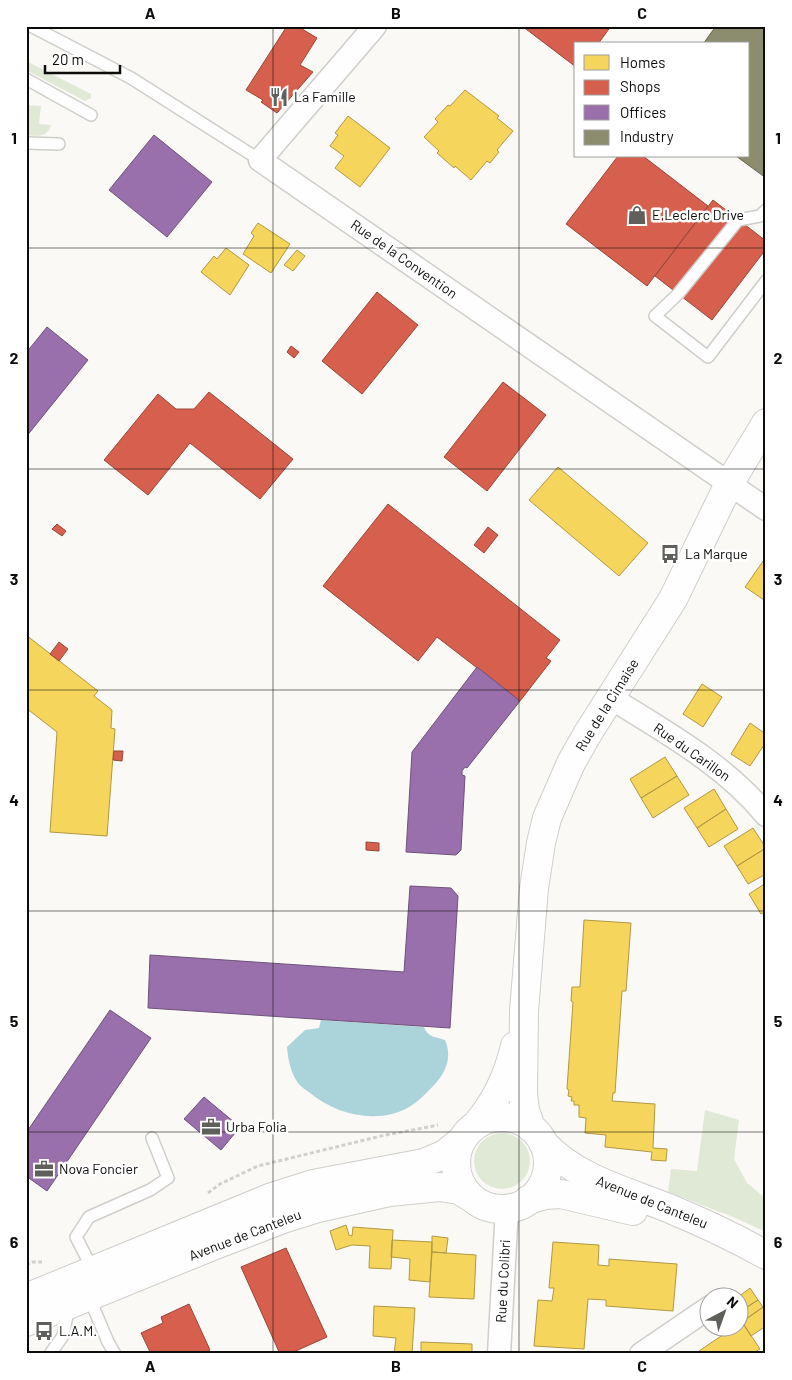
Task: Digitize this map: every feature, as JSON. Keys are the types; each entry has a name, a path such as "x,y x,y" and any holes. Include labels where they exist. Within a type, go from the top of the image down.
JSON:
{"street":[{"path":"260,160 375,26"},
{"name":"Rue de la Convention","path":"260,160 766,509"},
{"name":"Rue de la Cimaise","path":"537,1135 525,1110 523,1094 524,1011 534,888 541,843 548,818 571,763 673,599 729,484 766,423"},
{"name":"Rue du Carillon","path":"611,698 712,763 741,788 766,815"},
{"name":"Rue de la Cimaise","path":"469,1132 492,1104 503,1084 514,1053 524,1011"},
{"path":"504,1117 519,1120 537,1135 548,1158 546,1174 539,1189 518,1204 496,1208 486,1206 472,1198 464,1189 457,1174 456,1156 469,1132 490,1119 504,1117"},
{"name":"Avenue de Canteleu","path":"26,1298 272,1197 313,1184 424,1162 445,1154 469,1132"},
{"name":"Avenue de Canteleu","path":"537,1135 557,1157 581,1173 704,1223 766,1255"},
{"name":"Avenue de Canteleu","path":"26,1322 240,1236 318,1208 389,1192 440,1187 459,1190 472,1198"},
{"name":"Avenue de Canteleu","path":"518,1204 553,1194 570,1195 664,1221 766,1255"},
{"name":"Rue du Colibri","path":"499,1354 518,1204"},
{"path":"641,1354 700,1314"}],"lane":[{"name":"Rue de la Convention","path":"31,26 131,78 260,160"},
{"path":"26,79 90,115"},
{"path":"26,143 59,144"},
{"path":"766,210 760,216 738,220 678,294 655,316 708,357 766,281"},
{"path":"93,1270 76,1237 89,1217 150,1190 168,1178 152,1138"},
{"path":"50,1354 63,1336 79,1301"},
{"path":"79,1301 115,1354"}],"green space":[{"path":"26,61 91,94 91,98 85,101 26,70"},
{"path":"26,105 41,106 39,124 51,125 47,132 38,136 26,135"},
{"path":"705,1110 739,1120 734,1159 747,1183 766,1199 766,1232 668,1192 671,1169 697,1171"},
{"path":"497,1133 507,1133 522,1141 528,1150 530,1161 528,1172 522,1181 507,1189 497,1189 486,1184 479,1177 474,1166 474,1156 479,1145 486,1138"}],"water":[{"path":"321,1020 424,1027 430,1035 445,1040 448,1058 443,1074 426,1094 416,1102 392,1114 381,1116 359,1115 328,1105 299,1084 292,1071 287,1047 305,1030 319,1028"}],"building: Homes":[{"path":"465,90 499,116 497,118 513,131 497,150 499,152 490,163 487,161 471,180 437,153 439,151 424,137 438,122 435,119"},
{"path":"348,116 390,148 360,187 335,168 344,156 330,146 338,135 335,133"},
{"path":"258,223 290,244 271,273 243,254 254,236 251,233"},
{"path":"226,248 249,265 230,295 201,272 214,256 217,259"},
{"path":"297,250 305,256 293,271 284,265"},
{"path":"558,467 648,543 619,576 529,500"},
{"path":"766,557 766,597 764,600 745,587"},
{"path":"26,635 98,691 94,696 112,710 111,728 115,729 107,836 50,832 57,732 26,708"},
{"path":"702,684 722,697 703,727 683,714"},
{"path":"750,723 766,734 766,742 750,766 731,754"},
{"path":"665,757 677,776 641,798 630,779"},
{"path":"677,776 689,795 653,818 641,798"},
{"path":"714,789 726,809 697,828 684,808"},
{"path":"726,809 738,829 709,847 697,828"},
{"path":"753,828 766,848 737,866 724,846"},
{"path":"766,848 766,874 748,884 737,866"},
{"path":"766,883 766,911 761,914 749,894"},
{"path":"584,920 631,923 626,991 622,991 615,1093 613,1093 612,1101 655,1104 653,1148 667,1149 666,1161 651,1160 652,1152 605,1147 606,1135 585,1133 586,1118 579,1117 579,1105 574,1105 574,1101 571,1101 572,1097 568,1096 573,1002 571,1001 572,987 580,987"},
{"path":"346,1225 349,1235 352,1236 353,1227 393,1230 391,1269 369,1268 370,1246 352,1245 336,1250 330,1231"},
{"path":"432,1236 448,1238 446,1253 432,1252"},
{"path":"392,1240 432,1242 430,1282 409,1280 410,1259 391,1257"},
{"path":"553,1242 599,1245 598,1265 609,1266 609,1259 677,1264 673,1311 606,1306 606,1300 588,1299 584,1349 534,1346 538,1300 552,1301 554,1288 549,1288"},
{"path":"432,1252 476,1255 474,1299 429,1297"},
{"path":"750,1288 758,1300 750,1305"},
{"path":"758,1300 763,1307 750,1316 750,1305"},
{"path":"766,1305 766,1326 751,1336 750,1334 750,1316"},
{"path":"374,1306 415,1308 412,1354 394,1354 396,1338 373,1336"},
{"path":"750,1334 760,1349 752,1354 701,1354 699,1351 718,1338 750,1338"},
{"path":"421,1342 472,1344 472,1354 421,1354"}],"building: Shops":[{"path":"287,26 297,26 317,38 300,65 313,72 277,113 261,102 263,100 246,90"},
{"path":"522,26 611,26 599,42 574,42 574,65"},
{"name":"E.Leclerc Drive","path":"616,158 646,158 708,206 647,286 566,224"},
{"path":"713,200 766,241 766,249 712,320 655,276"},
{"path":"377,292 418,325 362,394 322,361"},
{"path":"291,346 299,352 294,358 287,352"},
{"path":"503,382 546,415 487,491 444,457"},
{"path":"209,392 293,459 260,499 190,443 148,495 104,460 158,394 176,409 194,409"},
{"path":"388,504 560,640 546,658 551,661 520,701 437,637 418,661 323,586"},
{"path":"57,524 66,531 62,536 52,529"},
{"path":"488,527 498,535 484,553 474,545"},
{"path":"59,642 68,649 59,661 50,654"},
{"path":"114,751 123,751 122,761 113,760"},
{"path":"366,842 379,843 379,851 366,850"},
{"path":"286,1248 327,1337 289,1354 280,1354 241,1267"},
{"path":"189,1304 210,1350 203,1354 151,1354 141,1333 163,1323 161,1317"}],"building: Offices":[{"path":"154,135 212,182 167,237 109,190"},
{"path":"47,327 88,360 26,437 26,353"},
{"path":"477,667 520,701 467,768 465,767 462,771 462,775 465,776 461,850 456,855 406,852 412,752"},
{"path":"410,886 451,888 458,896 450,1028 148,1008 150,955 404,972"},
{"path":"110,1010 151,1038 47,1191 26,1176 26,1133"},
{"path":"204,1097 240,1127 221,1150 184,1119"}],"building: Industry":[{"path":"716,26 766,26 766,178 739,158 750,158 750,42 704,42"}],"place":[{"name":"La Famille","path":"279,97"},
{"name":"E.Leclerc Drive","path":"637,215"},
{"name":"La Marque","path":"670,554"},
{"name":"Urba Folia","path":"211,1127"},
{"name":"Nova Foncier","path":"44,1169"},
{"name":"L.A.M.","path":"44,1331"}]}
